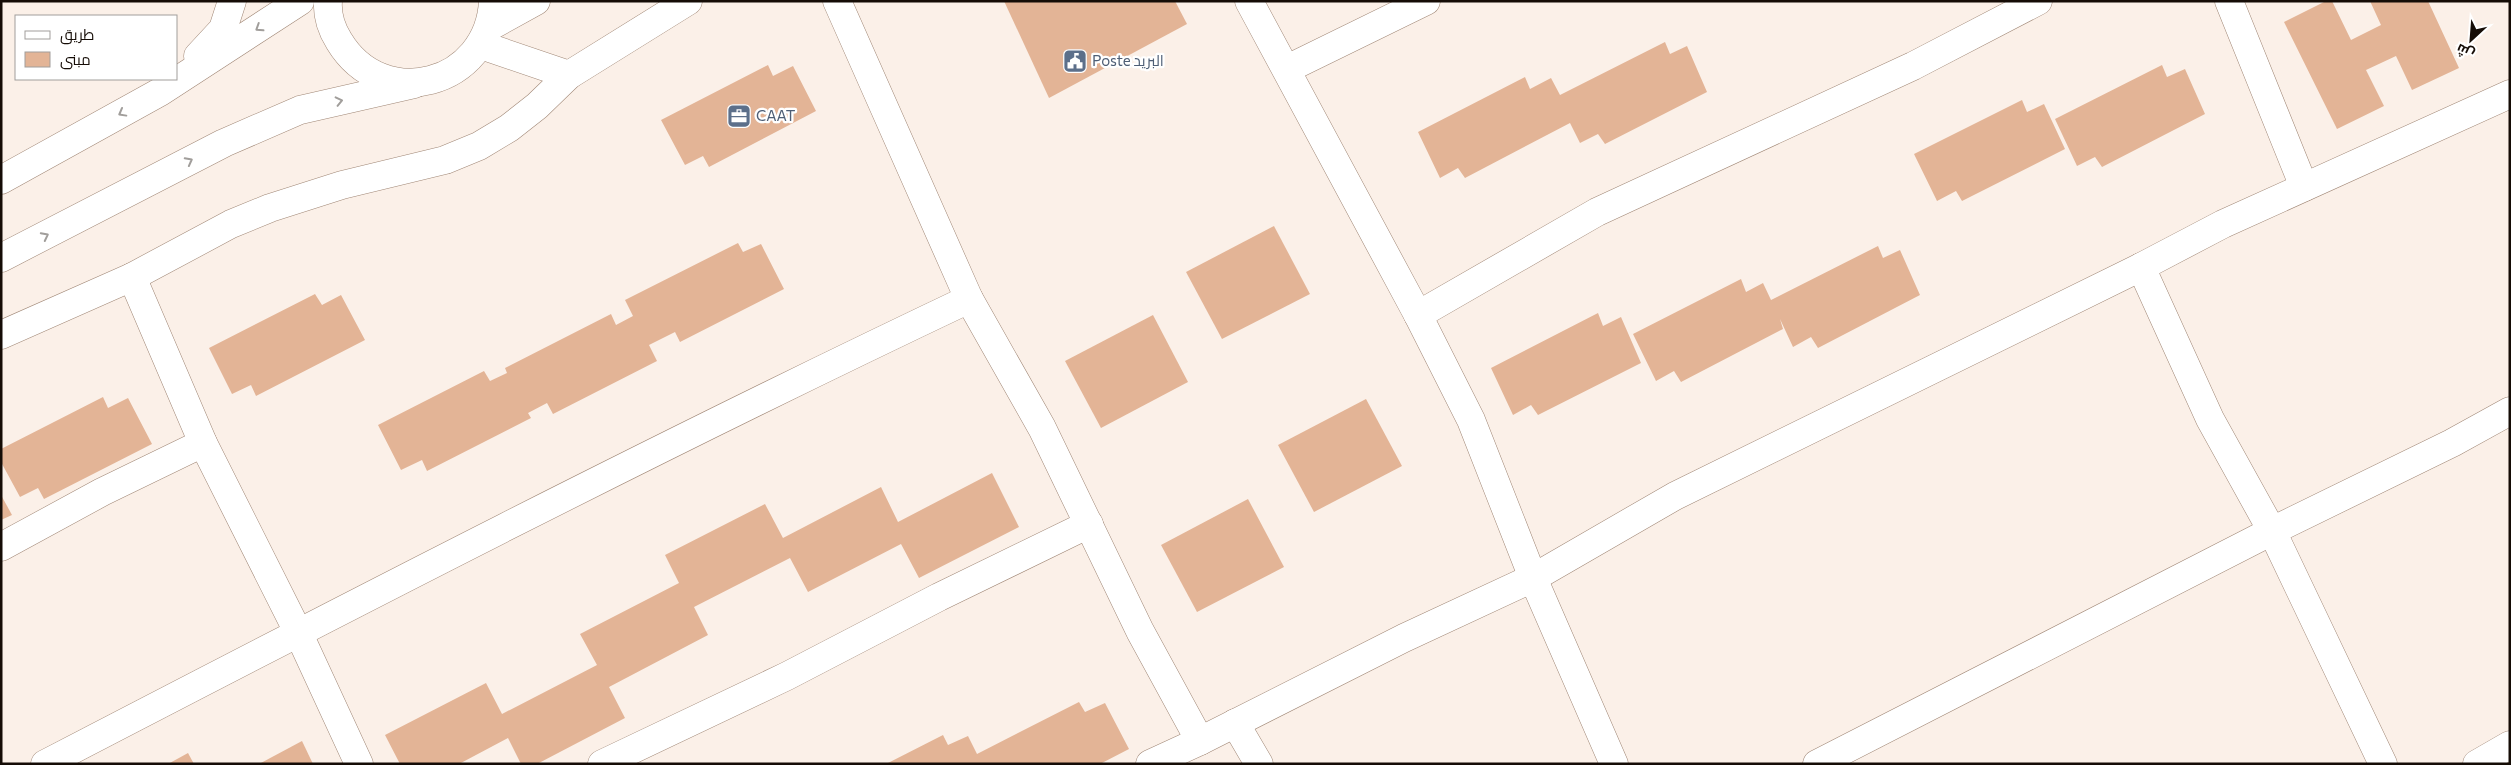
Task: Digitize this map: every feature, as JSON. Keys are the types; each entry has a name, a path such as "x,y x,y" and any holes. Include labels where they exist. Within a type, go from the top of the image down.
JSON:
{"main road":[{"path":"178,74 223,29 232,1"},
{"path":"178,77 300,1"},
{"path":"328,1 334,32 347,54 366,71 389,80 414,84"},
{"path":"1,258 224,143 300,110 437,79 457,70 487,25 536,1"},
{"path":"1,335 132,277 231,224 270,208 342,185 445,160 479,146 509,128 537,106 569,75 688,1"},
{"path":"837,1 969,299 1042,428 1140,631 1200,741"},
{"path":"1249,1 1287,68 1418,314 1471,420 1533,578 1614,764"},
{"path":"1287,68 1426,1"},
{"path":"1418,314 1597,212 1913,66 2038,1"},
{"path":"2229,1 2304,187"},
{"path":"487,25 569,75"},
{"path":"1,180 170,82"},
{"path":"1150,764 1235,724 1404,638 1533,578 1675,496 2141,267 2223,224 2510,94"},
{"path":"2141,267 2210,419 2272,531 2383,764"},
{"path":"132,277 203,443 298,632 359,764"},
{"path":"45,764 562,497 786,386 969,299"},
{"path":"1817,764 2272,531 2452,443 2510,411"},
{"path":"1,547 102,492 203,443"},
{"path":"618,761 787,676 939,596 1089,524"},
{"path":"1235,724 1259,764"},
{"path":"2477,764 2510,745"}],"building":[{"name":"Poste البريد","path":"1004,1 1175,1 1187,24 1049,98"},
{"path":"2326,1 2332,1 2351,40 2381,25 2370,1 2428,1 2459,68 2412,90 2396,56 2366,70 2384,106 2337,129 2284,22"},
{"path":"1665,42 1670,54 1687,46 1707,92 1605,144 1598,134 1580,143 1570,123 1465,178 1458,168 1440,178 1418,132 1525,77 1530,89 1551,78 1560,95"},
{"name":"CAAT","path":"768,65 773,76 793,66 816,111 709,167 703,156 685,165 661,120"},
{"path":"2162,65 2167,77 2185,69 2205,114 2102,167 2095,157 2077,166 2055,119"},
{"path":"2022,100 2027,112 2044,104 2065,149 1962,201 1956,191 1937,201 1914,154"},
{"path":"1274,226 1310,294 1222,339 1186,272"},
{"path":"738,243 743,252 761,244 784,289 680,342 675,332 649,345 657,361 553,414 547,403 528,413 531,418 427,471 422,460 401,470 378,425 484,371 490,381 507,373 505,368 611,314 616,325 633,316 625,300"},
{"path":"1878,246 1883,258 1900,250 1920,295 1818,348 1811,337 1793,347 1780,319 1783,329 1681,382 1674,371 1656,381 1633,334 1741,279 1746,292 1763,283 1771,300"},
{"path":"315,294 322,305 341,295 365,340 256,396 251,385 232,394 209,348"},
{"path":"1598,313 1603,326 1621,317 1641,363 1538,415 1531,405 1513,415 1491,368"},
{"path":"1153,315 1188,382 1101,428 1065,361"},
{"path":"103,397 108,408 128,398 152,444 44,499 38,488 20,497 1,462 1,449"},
{"path":"1366,399 1402,466 1314,512 1278,445"},
{"path":"992,473 1019,527 919,578 901,544 808,592 790,558 694,607 708,635 609,687 625,718 537,764 521,764 508,738 459,764 400,764 385,735 486,683 502,714 597,665 580,634 679,583 665,555 765,504 783,538 881,487 898,522"},
{"path":"1,495 12,515 1,520"},
{"path":"1248,499 1284,567 1197,612 1161,545"},
{"path":"1079,702 1085,712 1105,703 1129,749 1100,764 886,764 943,735 948,745 968,736 977,754"},
{"path":"302,741 313,764 259,764"},
{"path":"188,753 194,764 168,764"}],"place":[{"name":"Poste البريد","path":"1075,61"},
{"name":"CAAT","path":"739,116"}]}
